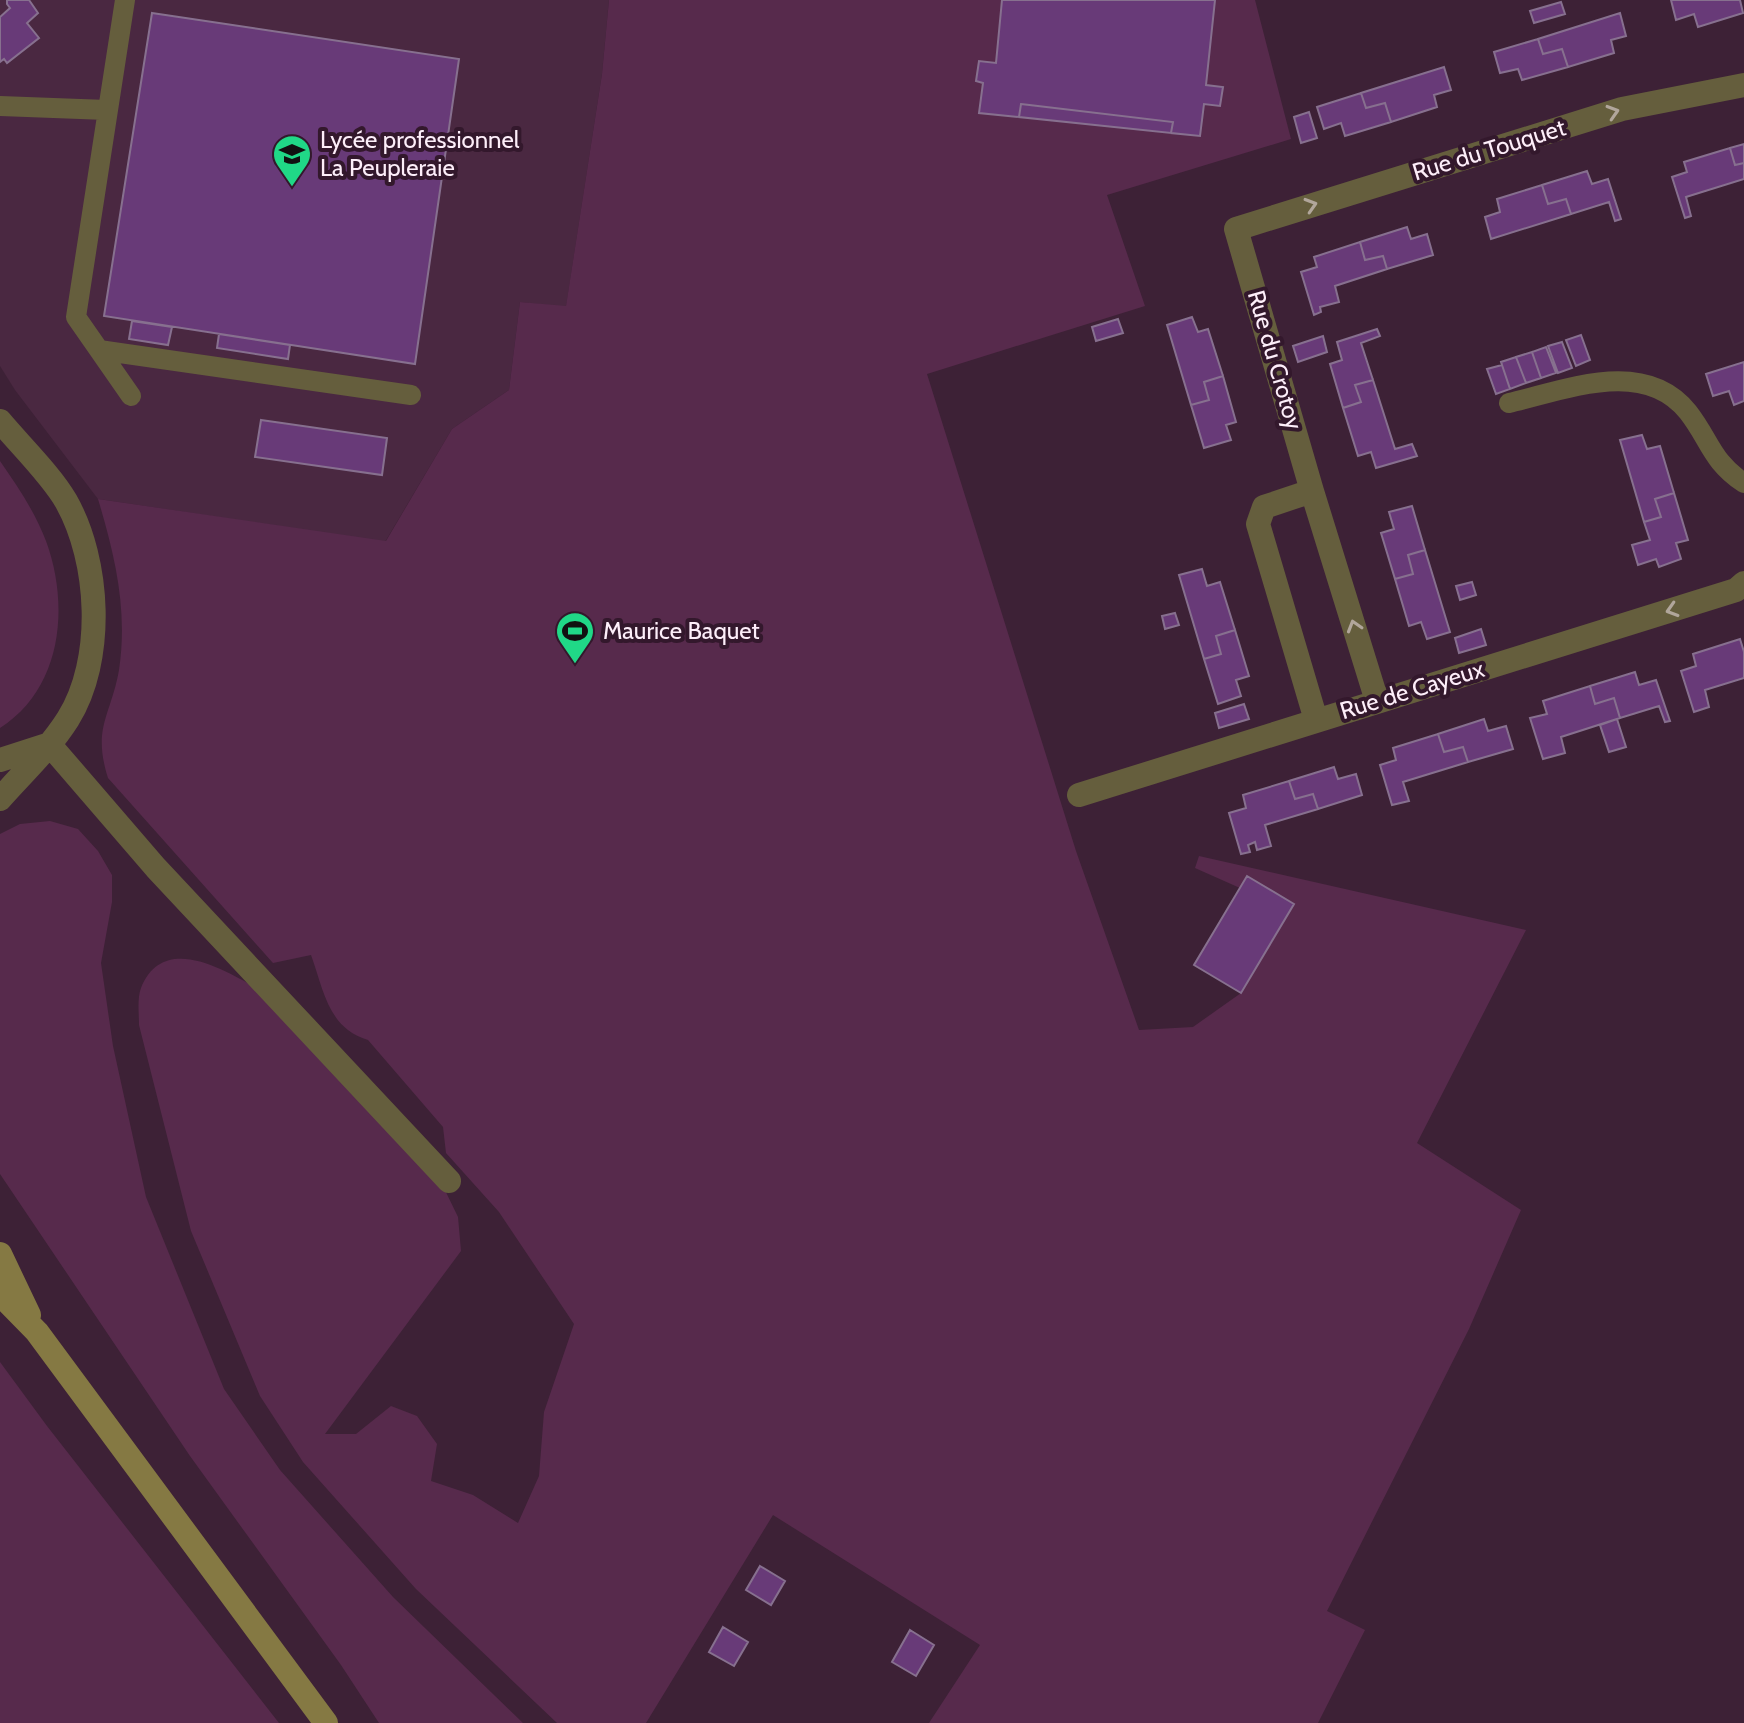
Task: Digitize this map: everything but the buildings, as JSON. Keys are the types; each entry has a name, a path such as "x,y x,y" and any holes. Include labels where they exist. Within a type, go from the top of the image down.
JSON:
{"main road":[{"path":"0,1254 37,1332"},
{"path":"0,1294 37,1332 326,1723"}],"street":[{"name":"Rue du Touquet","path":"1236,229 1622,109 1744,85"},
{"name":"Rue du Crotoy","path":"1236,229 1377,701"},
{"path":"0,421 65,500 83,541 92,589 94,627 87,675 69,717 50,745 0,799"},
{"path":"1312,491 1264,507 1258,524 1316,720"},
{"name":"Rue de Cayeux","path":"1079,795 1736,590 1744,583"},
{"path":"0,760 50,745"},
{"path":"50,745 156,868 449,1181"}],"lane":[{"path":"125,0 76,317 131,396"},
{"path":"0,106 107,110"},
{"path":"99,350 411,395"},
{"path":"1509,403 1610,380 1644,383 1667,392 1688,412 1716,459 1727,472 1744,483"}],"shaded area":[{"name":"Lycée professionnel La Peupleraie","path":"0,0 609,0 602,74 566,307 520,302 509,390 452,429 385,542 98,499 15,390 0,366"},
{"name":"Maurice Baquet","path":"609,0 1255,0 1291,139 1107,195 1145,306 927,374 1076,851 1139,1030 1193,1027 1241,993 1294,904 1247,876 1240,888 1195,868 1199,856 1526,930 1417,1143 1521,1210 1469,1329 1327,1611 1365,1630 1318,1723 929,1723 980,1645 773,1515 646,1723 557,1723 416,1589 303,1462 260,1396 191,1231 139,1025 141,988 151,971 164,962 178,959 211,965 258,989 442,1184 458,1217 461,1251 325,1434 356,1434 391,1406 417,1416 437,1444 431,1481 473,1495 518,1523 539,1476 544,1412 574,1324 499,1212 446,1153 443,1127 368,1040 344,1027 336,1017 324,995 311,955 273,963 108,778 102,734 119,670 122,626 118,583 98,499 386,541 452,429 509,390 520,302 566,306 602,74"},
{"path":"0,461 20,490 46,541 58,592 58,618 48,669 37,691 21,711 0,728"},
{"path":"50,821 78,829 98,851 112,875 112,902 101,963 113,1046 146,1197 224,1389 280,1470 393,1597 523,1723 379,1723 341,1665 190,1456 0,1174 0,834 20,824"},
{"path":"0,1362 47,1426 279,1723 0,1723"}],"place":[{"name":"Lycée professionnel La Peupleraie","path":"292,188"},
{"name":"Maurice Baquet","path":"575,665"}]}
